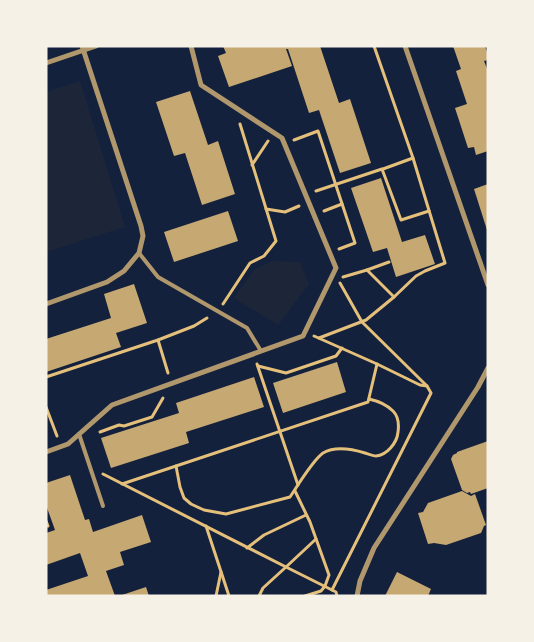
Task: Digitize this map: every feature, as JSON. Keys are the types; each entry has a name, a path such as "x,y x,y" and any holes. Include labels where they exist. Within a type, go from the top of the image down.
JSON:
{"street":[{"path":"46,63 83,48 96,46"},
{"path":"46,452 68,444 112,405 303,336 336,268 282,138 201,85 191,46"},
{"path":"404,46 488,285"},
{"path":"46,304 107,282 124,271 139,253 142,236 141,226 83,48"},
{"path":"357,596 360,580 374,548 478,387 488,368"}],"lane":[{"path":"139,253 158,277 247,328 261,351"},
{"path":"79,434 103,506"}],"path":[{"path":"318,338 366,320 416,276 445,263 413,158 374,46"},
{"path":"46,377 158,340 194,326 218,311 250,263 264,256 276,241 252,165 237,108"},
{"path":"284,143 318,131 355,243 329,252"},
{"path":"252,165 264,148"},
{"path":"305,194 413,158"},
{"path":"382,169 401,220 429,211"},
{"path":"266,209 285,212 309,202"},
{"path":"314,214 342,204"},
{"path":"354,274 389,262"},
{"path":"367,270 394,296"},
{"path":"332,590 431,392 362,322 333,272"},
{"path":"303,336 315,336 420,385 427,386"},
{"path":"158,340 172,382"},
{"path":"258,366 286,373 336,356 342,348"},
{"path":"253,354 298,486"},
{"path":"122,484 368,402 377,364"},
{"path":"98,433 119,425 124,426 152,417 165,393"},
{"path":"176,466 184,498 191,504 204,510 226,514 290,497 323,453 333,449 351,449 375,456 386,453 393,446 398,437 399,429 395,412 376,400 369,399"},
{"path":"46,407 48,410 46,413"},
{"path":"91,469 325,586 336,592 337,596"},
{"path":"295,490 329,575 319,596"},
{"path":"247,548 264,535 306,515"},
{"path":"46,520 48,526 46,526"},
{"path":"206,526 229,596"},
{"path":"259,596 263,588 316,539"},
{"path":"216,596 221,572"},
{"path":"306,596 321,591"}],"shaded area":[{"path":"80,81 125,227 46,252 46,92"},
{"path":"272,261 300,262 309,284 278,325 234,298 255,269"}],"building":[{"path":"223,46 320,46 339,103 350,99 371,163 340,173 319,110 309,113 288,49 286,49 292,66 229,87 218,56 226,53"},
{"path":"453,46 485,46 488,55 488,60 484,61 488,71 488,151 476,155 474,147 468,148 455,108 467,104 456,71 461,69"},
{"path":"190,91 208,145 218,141 235,194 202,205 185,153 174,156 156,102"},
{"path":"381,178 402,242 425,235 435,264 396,277 387,248 373,252 351,188"},
{"path":"488,184 488,230 487,230 474,189"},
{"path":"228,211 238,241 174,262 164,232"},
{"path":"134,284 147,323 116,333 121,347 46,372 46,339 111,318 104,294"},
{"path":"337,362 346,392 283,413 273,383"},
{"path":"254,377 264,407 186,432 189,443 111,468 101,438 179,413 176,403"},
{"path":"488,441 488,488 471,494 470,492 467,493 462,490 451,459 457,452"},
{"path":"70,475 85,520 89,519 93,532 142,515 151,542 120,552 124,565 106,571 115,596 46,596 46,590 88,576 80,553 46,565 46,533 55,530 46,505 46,483"},
{"path":"462,491 471,496 475,494 486,525 481,533 446,545 428,544 418,513 423,512 428,503"},
{"path":"397,572 431,589 428,596 385,596"},
{"path":"146,587 149,596 122,596 122,595"}]}
